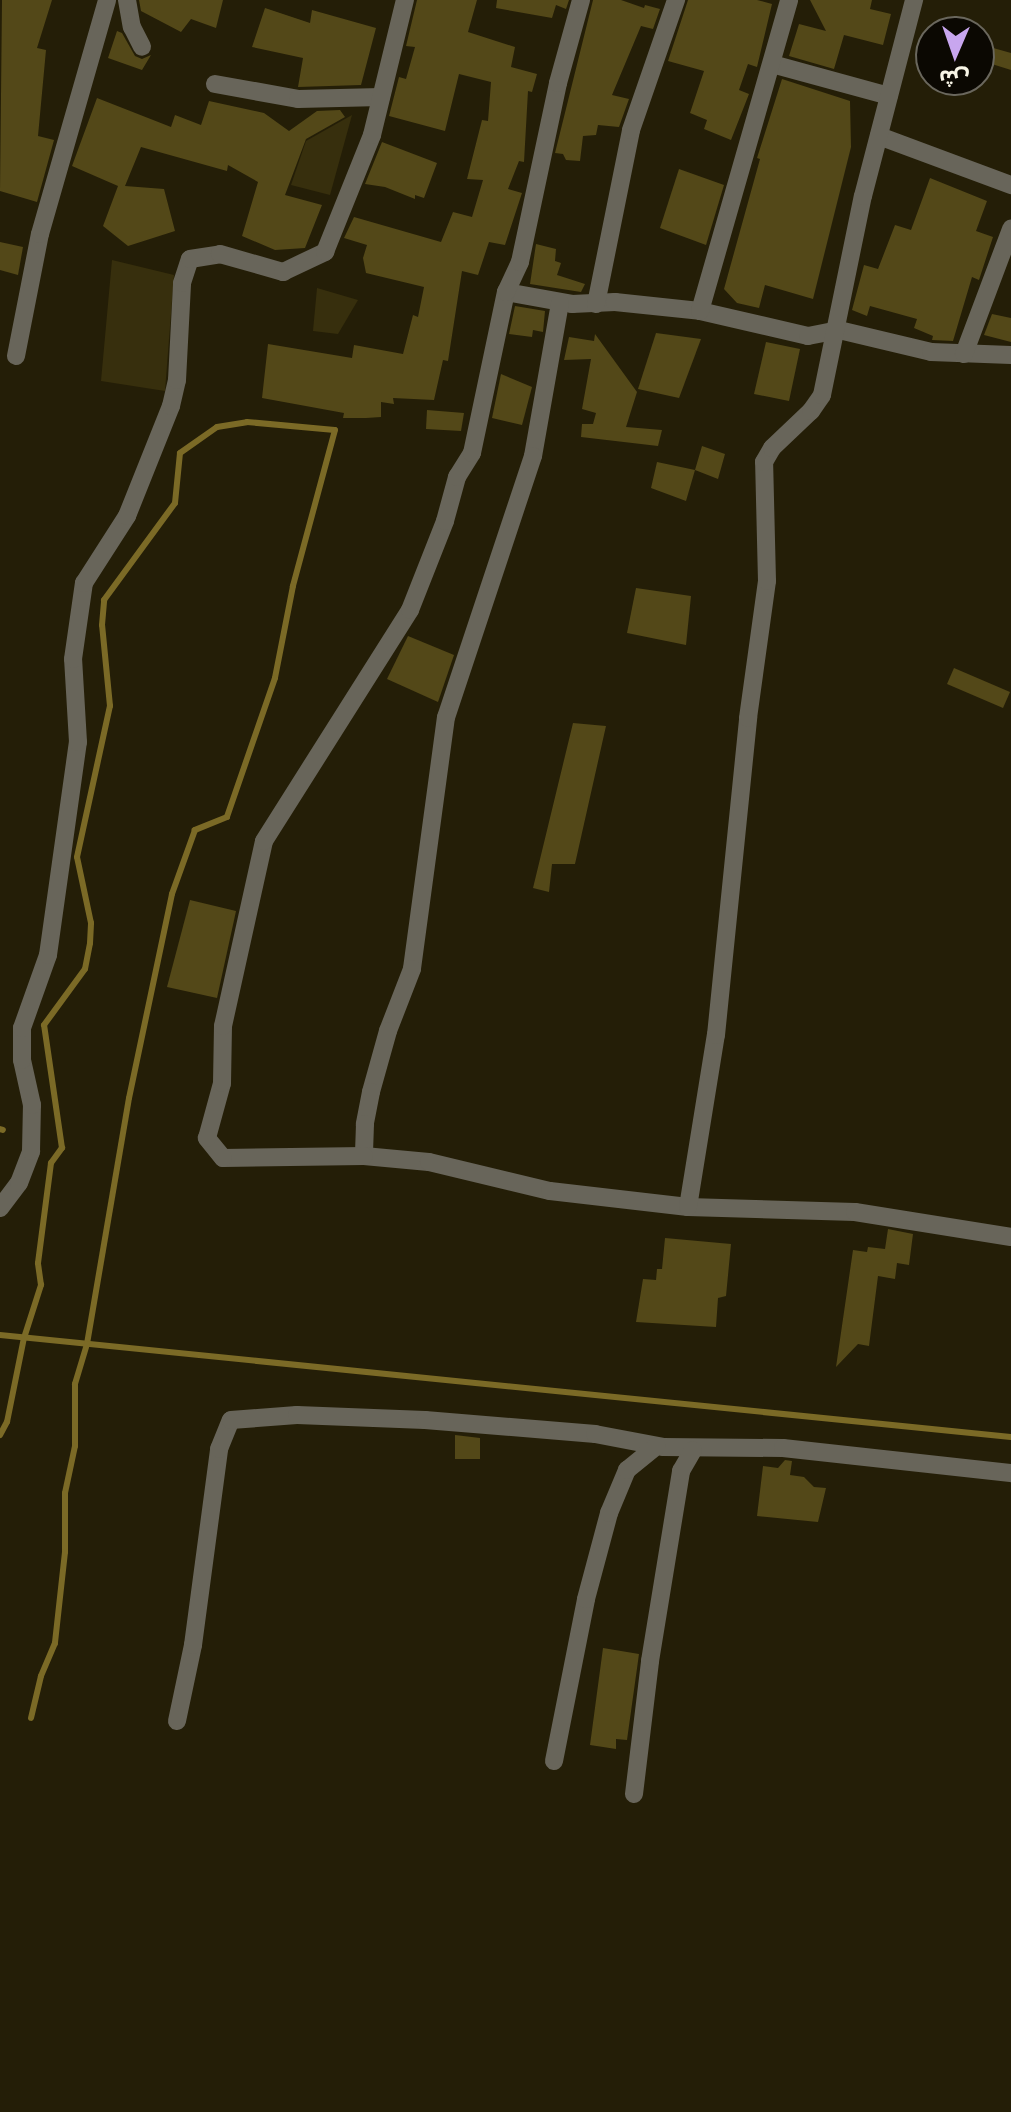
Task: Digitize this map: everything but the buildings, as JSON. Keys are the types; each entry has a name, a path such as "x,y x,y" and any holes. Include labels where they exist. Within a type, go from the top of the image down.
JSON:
{"street":[{"path":"16,356 40,234 107,0"},
{"path":"127,0 132,27 142,47"},
{"path":"0,1208 19,1183 31,1151 32,1105 22,1060 22,1028 48,955 78,742 73,659 84,583 127,516 171,406 177,380 182,283 190,259 220,254 283,272 325,252 372,135 405,0"},
{"path":"581,0 558,83 520,262 506,292 472,453 457,477 445,521 410,610 264,841 223,1026 222,1083 207,1138 223,1158 364,1156 429,1162 550,1191 688,1207 855,1212 1011,1237"},
{"path":"596,304 631,130 676,0"},
{"path":"700,311 789,0"},
{"path":"688,1207 716,1035 748,718 767,581 764,462 772,448 811,411 822,395 833,330 914,0"},
{"path":"772,64 889,96"},
{"path":"215,84 298,99 381,97"},
{"path":"879,136 1011,185"},
{"path":"964,354 1011,229"},
{"path":"506,292 560,303 615,302 700,311 808,336 833,330 898,347 1011,355"},
{"path":"364,1156 365,1124 371,1092 388,1031 412,969 446,717 533,456 560,303"},
{"path":"177,1721 193,1645 219,1449 231,1420 297,1415 425,1420 595,1434 693,1450 783,1448 1011,1473"},
{"path":"554,1761 586,1599 609,1513 627,1470 657,1446"},
{"path":"634,1794 650,1661 681,1471 693,1450"}],"shaded area":[{"path":"352,115 330,195 291,185 306,141"},
{"path":"112,260 174,275 165,391 101,381"},
{"path":"317,288 358,300 338,334 313,331"}],"waterway":[{"path":"0,1435 7,1422 24,1338 41,1285 38,1263 51,1163 62,1148 44,1025 85,969 90,943 91,923 77,857 110,706 102,625 104,600 175,503 180,453 217,427 247,422 335,430 293,586 275,678 227,817 195,830 172,894 129,1098 87,1344 75,1384 75,1446 65,1493 65,1552 55,1643 41,1676 31,1718"},
{"path":"0,1335 1011,1437"}]}
